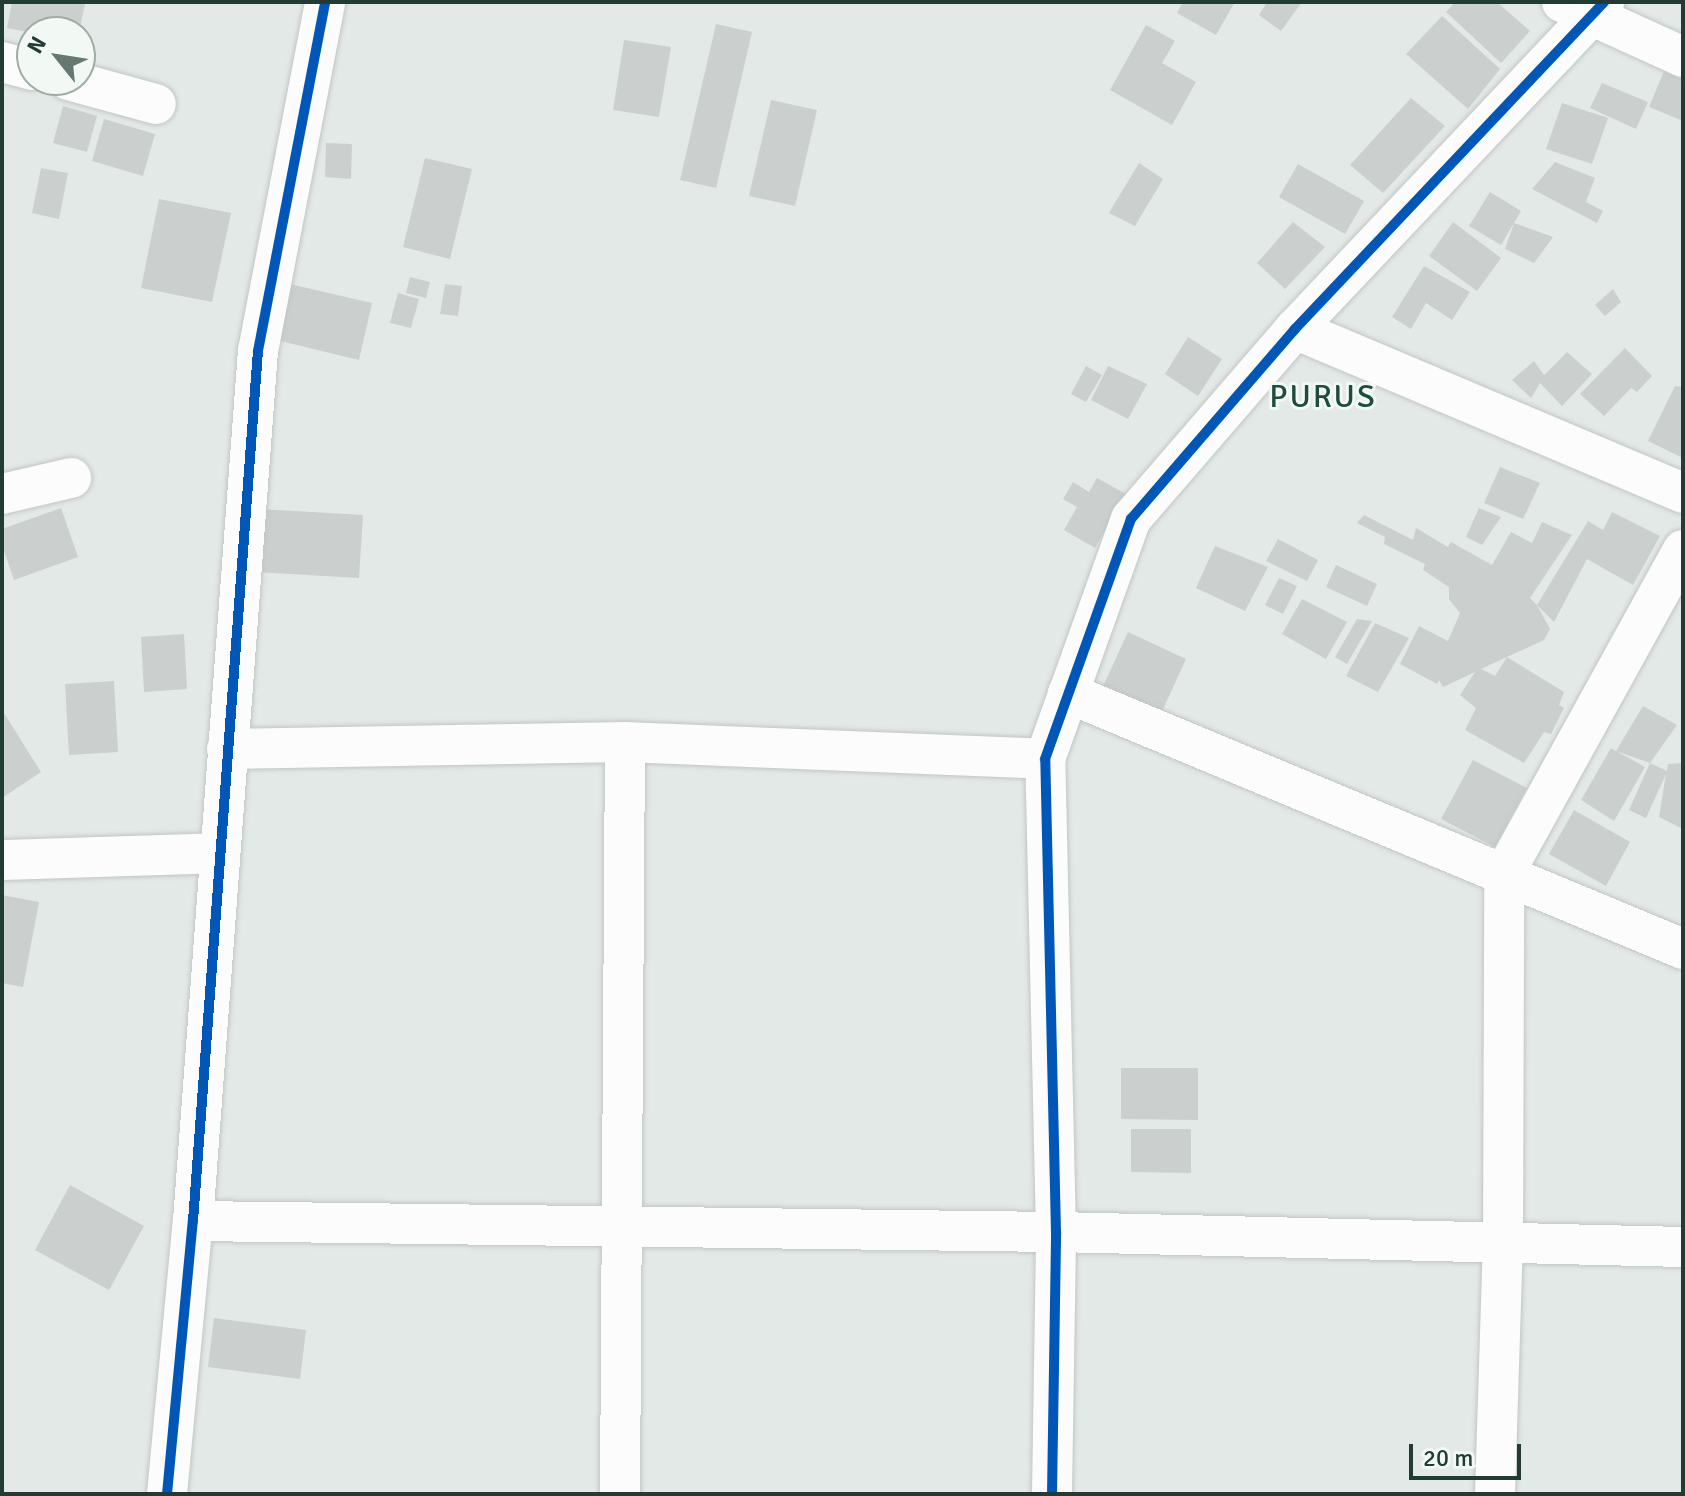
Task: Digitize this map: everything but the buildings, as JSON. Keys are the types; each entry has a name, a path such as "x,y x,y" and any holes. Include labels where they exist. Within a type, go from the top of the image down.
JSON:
{"street":[{"path":"167,1494 193,1221 258,351 325,2"},
{"path":"1052,1494 1056,1232 1045,759 1131,519 1295,329 1586,7 1683,57"},
{"path":"96,88 156,104"},
{"path":"1295,329 1683,493"},
{"path":"2,494 71,478"},
{"path":"1495,1494 1503,1243 1504,874 1683,550"},
{"path":"1068,693 1683,949"},
{"path":"227,749 625,742 1045,759"},
{"path":"620,1494 625,742"},
{"path":"2,860 220,853"},
{"path":"193,1221 1056,1232 1683,1247"}],"cycle path":[{"path":"167,1494 193,1221 258,351 325,2"},
{"path":"1052,1494 1056,1232 1045,759 1131,519 1295,329 1604,2"}],"district":[{"name":"PURUS","path":"1323,397"}]}
